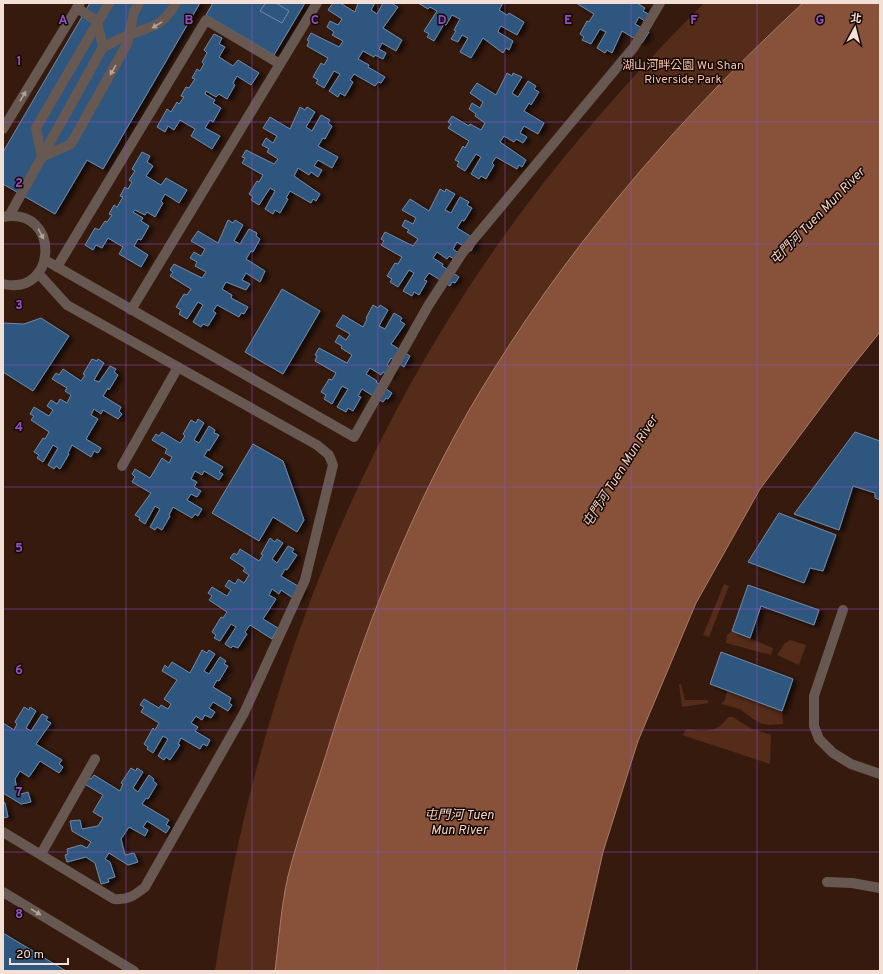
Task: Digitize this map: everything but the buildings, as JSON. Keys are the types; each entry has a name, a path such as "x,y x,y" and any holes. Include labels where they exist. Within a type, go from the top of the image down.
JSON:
{"street":[{"path":"42,157 36,128 109,3"},
{"path":"128,3 134,12"},
{"path":"42,157 71,144 128,44 134,12 139,3"},
{"path":"5,217 42,157 103,47 129,35 154,27 167,17 176,3"},
{"path":"131,310 317,3"},
{"path":"45,260 354,437 428,306 463,252 634,46 660,3"},
{"path":"3,129 78,5 98,21 103,47"},
{"path":"57,266 206,20 280,64"},
{"path":"3,284 19,284 29,281 38,274 45,260 46,249 44,238 39,229 30,221 20,217 5,217"},
{"path":"3,832 114,899 126,900 145,887 244,713 305,580 333,464 329,455 317,445 67,305 38,274"},
{"path":"122,466 178,367"},
{"path":"843,610 814,696 814,726 819,739 833,753 851,764 880,774"},
{"path":"41,854 96,759"},
{"path":"827,882 852,883 880,888"},
{"path":"3,892 134,971"}],"green space":[{"name":"湖山河畔公園 Wu Shan Riverside Park","path":"704,3 803,3 768,35 689,116 605,214 528,317 493,371 466,417 395,562 352,674 288,878 275,971 215,971 234,864 259,759 291,655 329,554 373,456 424,360 481,269 545,181 622,89"},
{"path":"724,584 729,586 709,637 703,635"},
{"path":"732,631 773,648 771,655 726,643 727,635"},
{"path":"790,640 806,645 799,665 777,655 784,644"},
{"path":"679,684 681,684 685,700 707,700 709,703 682,707"},
{"path":"727,691 782,711 783,724 768,725 760,723 740,709 721,704 725,700"},
{"path":"728,717 733,717 750,728 771,735 770,764 682,735 687,729 705,731 715,729"}],"water":[{"name":"屯門河 Tuen Mun River","path":"803,3 880,3 880,332 843,378 760,489 696,603 638,741 603,852 576,971 275,971 288,876 347,687 401,547 444,456 468,412 527,319 598,222 636,176 717,87 759,44"}]}
